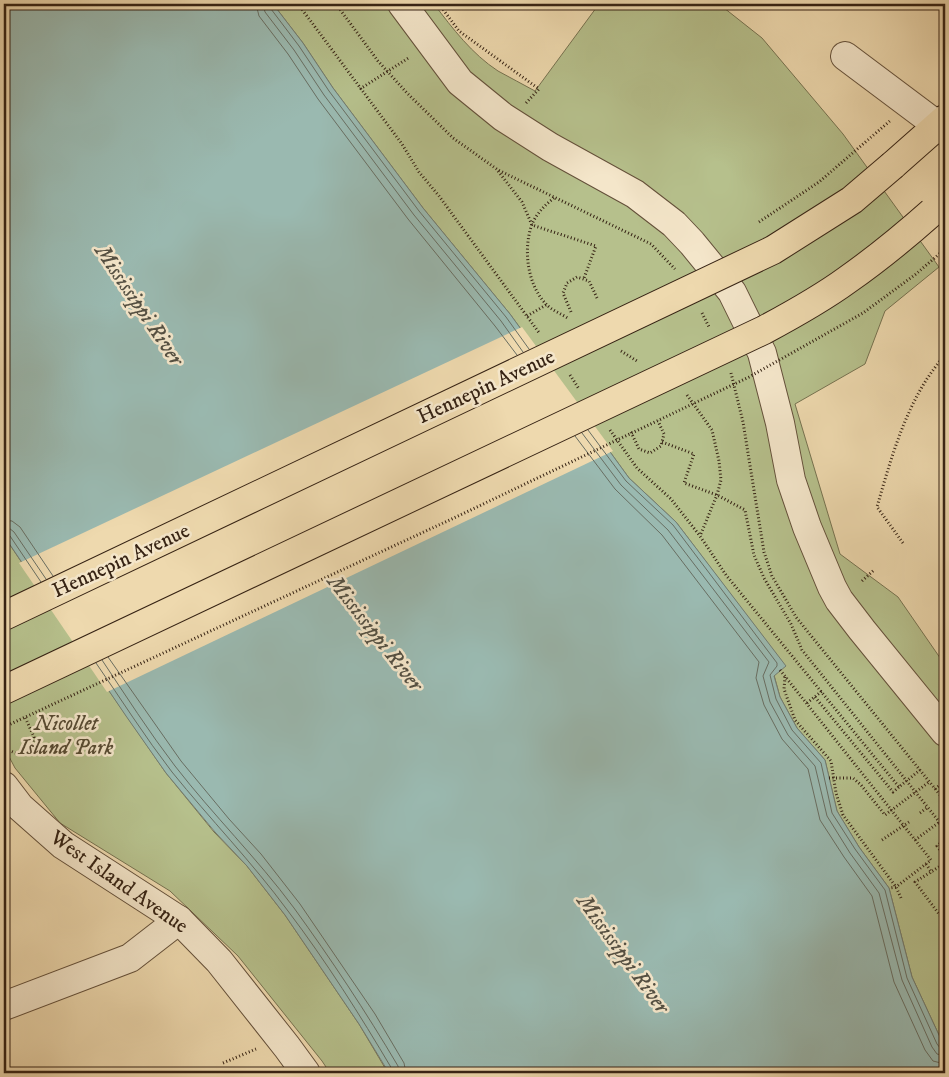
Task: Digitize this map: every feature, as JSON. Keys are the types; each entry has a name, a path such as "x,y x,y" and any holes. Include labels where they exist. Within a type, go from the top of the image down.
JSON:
{"main road":[{"name":"Hennepin Avenue","path":"4,616 773,250 808,230 852,200 943,125"},
{"path":"4,690 764,330 794,314 846,281 895,244 939,207"}],"street":[{"path":"402,4 460,82 503,118 550,147 635,194 674,224 732,292 762,353 780,423 791,480 807,526 832,587 839,600 856,622 945,732"},
{"path":"845,56 943,125"},
{"name":"West Island Avenue","path":"4,786 20,807 63,845 180,920 219,961 306,1073"},
{"path":"4,1006 130,958 180,920"}],"path":[{"path":"336,4 378,61 407,93 453,138 498,170 651,244"},
{"path":"439,4 459,31 539,89 524,104"},
{"path":"360,89 412,56"},
{"path":"759,222 819,182 871,138"},
{"path":"498,170 522,202 527,218 532,226 596,246 584,278"},
{"path":"4,727 456,517 749,377 863,313 916,274 945,249"},
{"path":"571,312 563,293 567,283 577,277 588,281 598,300"},
{"path":"527,316 546,305"},
{"path":"903,543 877,507 886,475 909,414 925,382 945,353"},
{"path":"631,432 639,449 650,453 661,446 664,434 658,421"},
{"path":"662,442 694,454 684,483 717,495 745,510 754,555 764,578 791,624 802,650 945,829"},
{"path":"700,536 712,509"},
{"path":"862,581 874,570"},
{"path":"780,670 931,860 896,887 889,888"},
{"path":"785,676 784,689 796,720 832,761 831,778 843,815 896,887 901,898"},
{"path":"807,703 822,692 899,788"},
{"path":"815,697 892,792 920,770"},
{"path":"4,741 8,750 18,754 32,747 34,737 25,717"},
{"path":"831,778 853,778 885,815 929,782"},
{"path":"935,789 945,781"},
{"path":"920,813 928,807"},
{"path":"915,840 945,818"},
{"path":"882,840 908,822"},
{"path":"945,839 937,846 945,857"},
{"path":"945,863 915,882 945,922"},
{"path":"926,864 932,873"},
{"path":"223,1063 259,1047"}],"green space":[{"path":"273,4 434,4 456,32 480,57 498,71 535,91 599,4 719,4 762,38 843,134 939,267 885,311 865,364 795,404 840,554 898,597 945,665 945,1048 912,977 889,888 859,847 837,811 825,760 797,728 780,697 774,675 785,666 676,522 629,478 510,314 423,208"},
{"name":"Nicollet Island Park","path":"4,536 166,773 214,832 247,866 285,915 359,1024 388,1073 330,1073 238,956 170,891 60,823 15,768 4,747"}],"water":[{"name":"Mississippi River","path":"4,4 273,4 423,208 510,314 629,478 676,522 786,666 774,676 780,697 797,728 825,760 837,811 859,847 889,888 912,977 945,1048 945,1073 389,1073 359,1024 285,915 247,866 215,832 166,773 4,536"}],"pier":[{"path":"522,327 613,451 107,692 19,563"}]}
